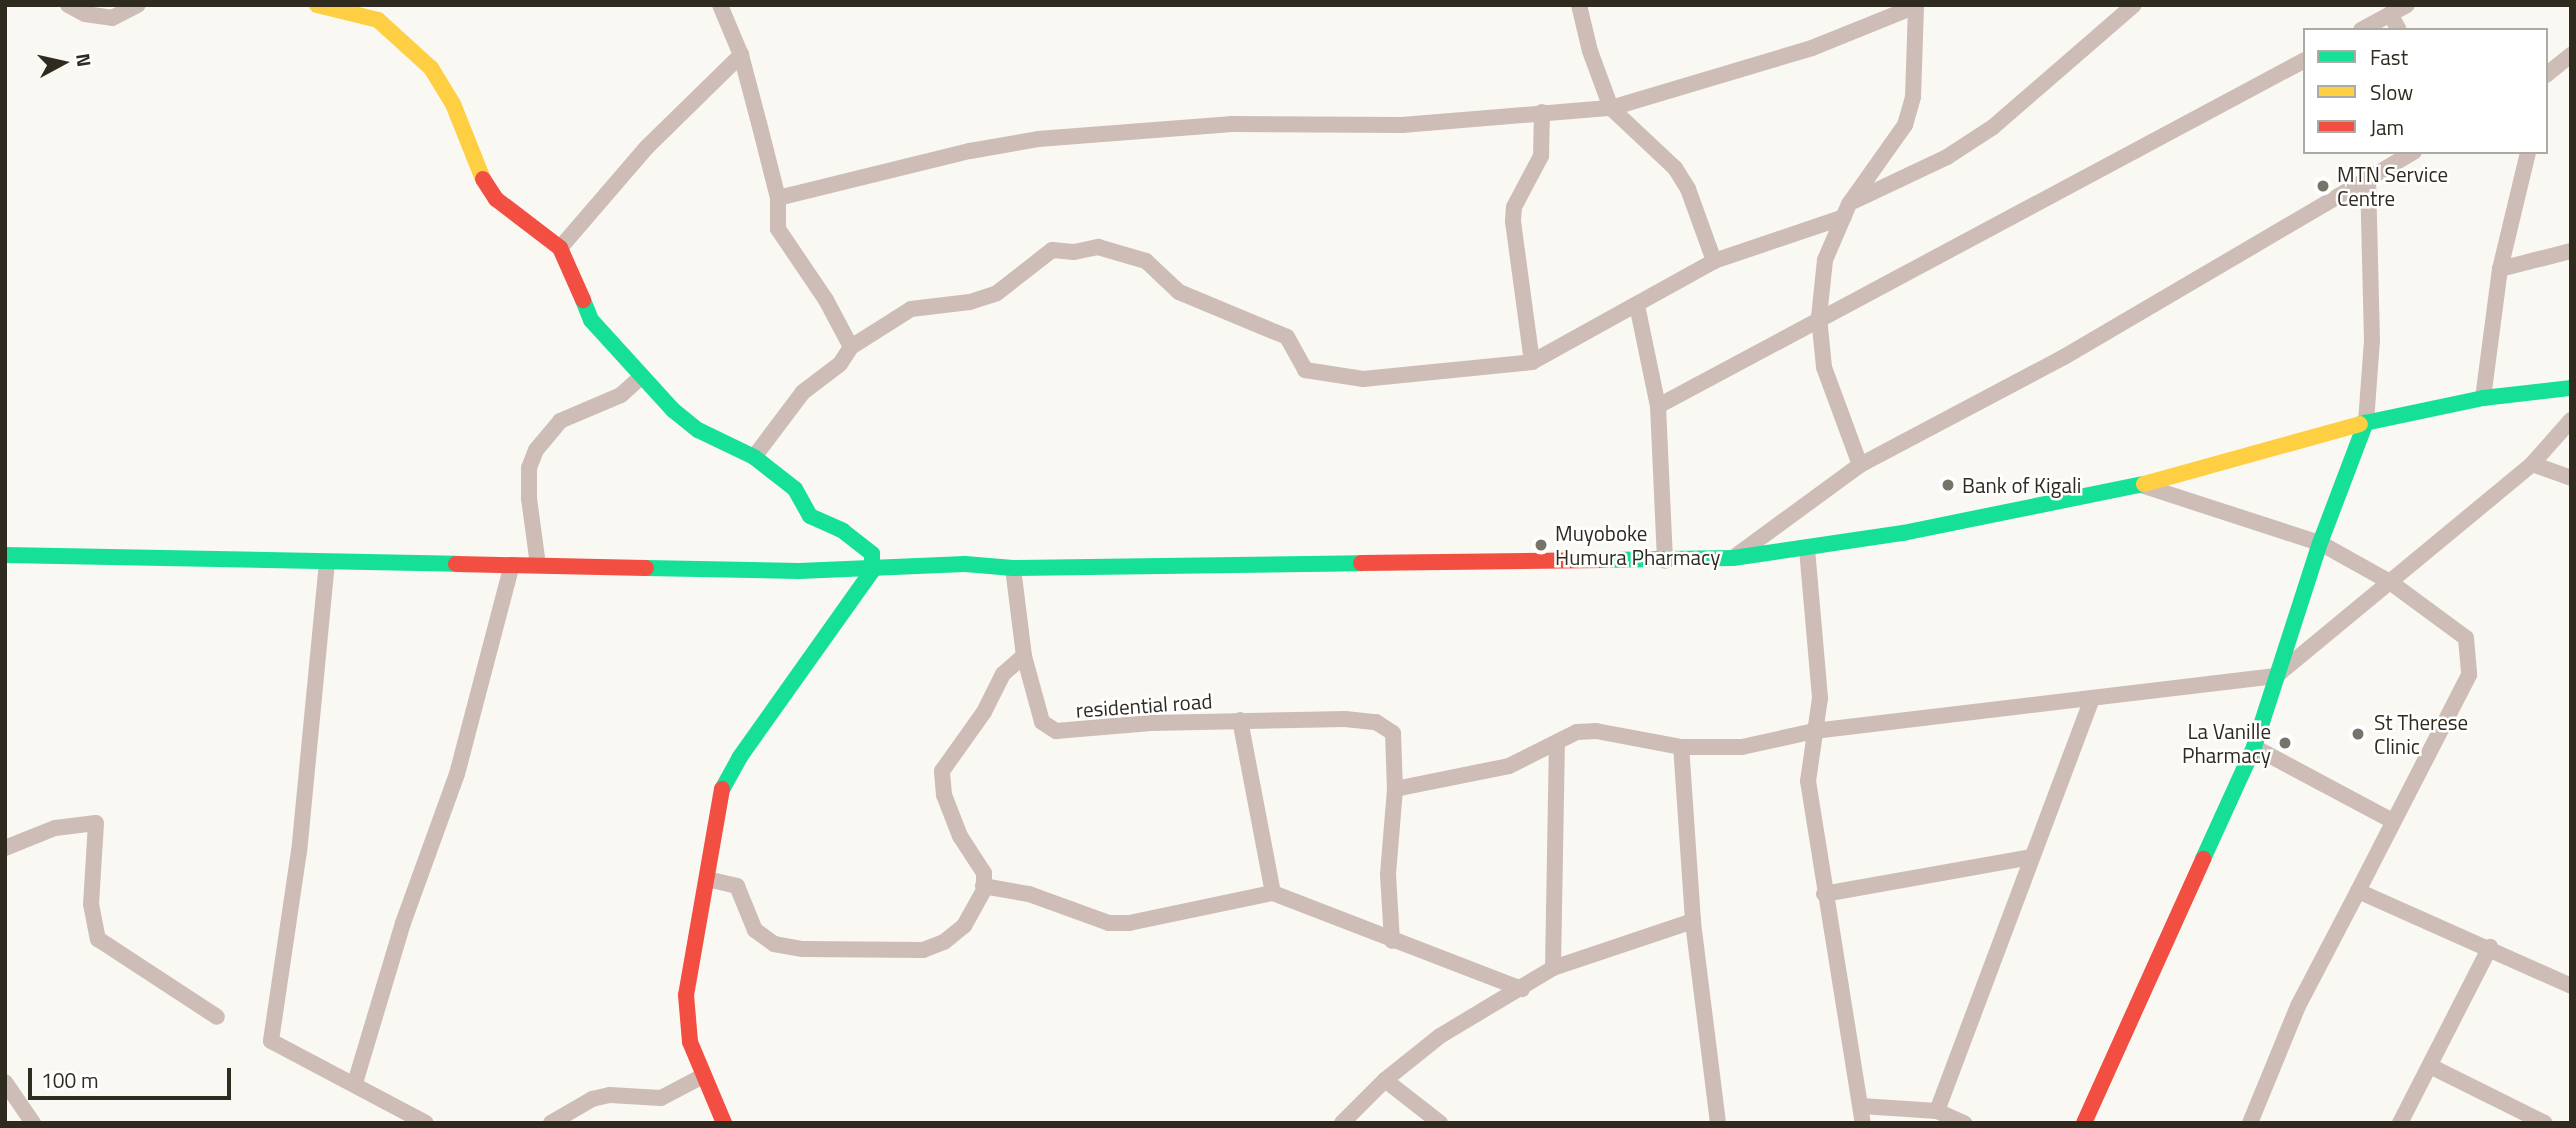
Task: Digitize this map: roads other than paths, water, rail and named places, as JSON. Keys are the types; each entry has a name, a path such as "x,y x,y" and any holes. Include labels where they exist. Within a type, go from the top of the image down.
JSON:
{"main road":[{"path":"317,5 378,20 403,38 431,68 453,104 481,177 496,199 560,248 591,320 642,376 698,430 754,457 795,489 810,516 843,531 872,554 872,570 740,757 719,795 686,995 690,1042 701,1077 724,1123"},
{"path":"5,555 872,570 937,566 1013,568 1734,558 1807,550 2141,485 2366,422 2483,398 2571,388"},
{"path":"2084,1123 2254,747 2320,543 2366,422"}],"street":[{"path":"68,5 85,15 112,18 138,5"},
{"path":"720,5 741,55 778,198 778,229 826,300 851,347"},
{"path":"1579,5 1590,51 1611,108 1675,168 1688,189 1714,261"},
{"path":"754,457 803,392 840,365 851,347 911,309 970,302 997,293 1052,250 1074,252 1098,247 1146,261 1179,292 1287,337 1305,370 1315,375 1363,379 1532,362 1714,261 1846,210 1947,157 1993,127 2064,61 2134,5"},
{"path":"2365,28 2407,5"},
{"path":"778,198 970,151 1038,139 1231,124 1402,125 1611,108 1812,48 1916,6 1913,97 1905,125 1846,210 1825,260 1819,317 1824,367 1860,465"},
{"path":"2390,14 2398,28"},
{"path":"560,248 648,147 741,55"},
{"path":"2548,73 2571,55"},
{"path":"1658,405 2303,61"},
{"path":"1532,362 1513,221 1514,207 1541,156 1542,112"},
{"path":"1734,558 1860,465 2063,357 2411,154"},
{"path":"2483,398 2500,269 2528,154"},
{"path":"2366,422 2372,341 2368,180"},
{"path":"2500,269 2571,251"},
{"path":"1637,305 1658,405 1665,561"},
{"path":"538,565 529,498 529,468 536,450 560,421 621,395 642,376"},
{"path":"1395,789 1489,772 1557,745 1577,732 1596,731 1681,747 1742,747 1814,731 2091,701 2276,676 2532,464 2571,420"},
{"path":"2532,464 2571,478"},
{"path":"2141,485 2320,543 2389,582 2466,638 2470,655 2469,676 2391,820 2358,891 2298,1006 2250,1123"},
{"path":"1807,550 1819,674 1808,781 1824,894 1863,1123"},
{"path":"327,562 299,851 271,1041 355,1083 426,1123"},
{"path":"662,568 1455,562"},
{"path":"355,1083 403,923 457,774 512,565"},
{"name":"residential road","path":"1013,568 1024,656 1042,722 1056,731 1240,720 1376,722 1393,733 1395,789 1388,875 1392,941"},
{"path":"707,879 737,886 755,930 774,944 803,949 923,950 944,942 964,926 983,886 984,873 960,836 944,795 942,771 984,712 1003,674 1024,656"},
{"path":"1937,1111 2091,701"},
{"name":"residential road","path":"1240,720 1273,893"},
{"path":"1553,968 1557,745"},
{"path":"1681,747 1693,921 1718,1123"},
{"path":"2254,747 2391,820"},
{"path":"5,848 55,828 96,823 91,904 98,939 218,1017"},
{"path":"1824,894 2031,857"},
{"path":"983,886 1028,894 1109,923 1129,923 1273,893 1522,989"},
{"path":"2358,891 2490,947 2571,986"},
{"path":"1342,1123 1385,1080 1440,1036 1553,968 1693,921"},
{"path":"2400,1123 2490,947"},
{"path":"2430,1066 2545,1123"},
{"path":"551,1123 592,1099 610,1095 661,1098 701,1077"},
{"path":"1385,1080 1440,1123"},
{"path":"5,1082 33,1123"},
{"path":"1861,1106 1937,1111 1964,1123"}],"place":[{"name":"MTN Service Centre","path":"2323,186"},
{"name":"Bank of Kigali","path":"1948,485"},
{"name":"Muyoboke Humura Pharmacy","path":"1541,545"},
{"name":"St Therese Clinic","path":"2358,734"},
{"name":"La Vanille Pharmacy","path":"2285,743"}]}
